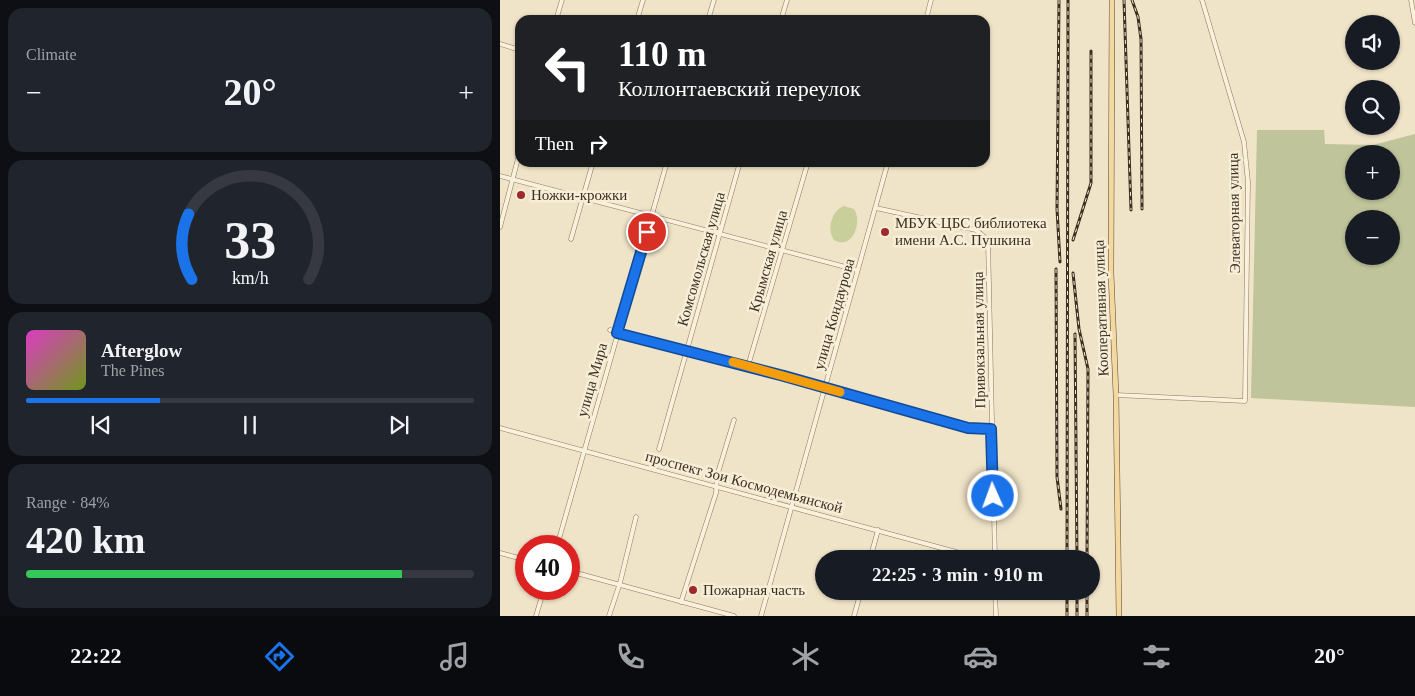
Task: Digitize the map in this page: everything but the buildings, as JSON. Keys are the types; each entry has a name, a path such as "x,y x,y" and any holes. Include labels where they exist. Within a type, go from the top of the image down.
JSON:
{"main road":[{"name":"Кооперативная улица","path":"1112,0 1111,273 1116,395 1118,616"}],"street":[{"path":"558,15 562,0"},
{"path":"638,15 643,0"},
{"path":"710,15 714,0"},
{"path":"782,15 787,0"},
{"path":"928,15 932,0"},
{"name":"Элеваторная улица","path":"1116,395 1245,401 1248,182 1244,142 1202,0"},
{"path":"1411,0 1415,23"},
{"path":"500,44 515,48"},
{"path":"500,226 515,167"},
{"path":"571,239 592,167"},
{"name":"улица Мира","path":"560,535 666,167"},
{"name":"Комсомольская улица","path":"659,449 739,167"},
{"name":"Крымская улица","path":"748,366 807,167"},
{"name":"улица Кондаурова","path":"761,616 887,167"},
{"path":"500,176 857,270"},
{"name":"Привокзальная улица","path":"876,208 976,230 988,240 995,550"},
{"path":"610,330 825,387 968,428 991,429"},
{"path":"681,602 717,486 717,476 734,420"},
{"name":"проспект Зои Космодемьянской","path":"500,428 950,550"},
{"path":"609,616 636,517"},
{"path":"872,550 878,530"},
{"path":"500,553 515,557"},
{"path":"580,574 734,616"},
{"path":"536,616 541,600"},
{"path":"854,616 858,600"},
{"path":"995,600 996,616"}],"green space":[{"path":"1257,130 1324,130 1325,144 1373,145 1415,134 1415,407 1251,398"},
{"path":"844,206 854,209 857,221 851,238 846,242 840,242 834,240 830,225 836,211"}],"railway":[{"path":"1059,0 1057,209 1060,262"},
{"path":"1067,550 1068,0"},
{"path":"1124,0 1131,210"},
{"path":"1132,0 1138,17 1141,39 1142,209"},
{"path":"1073,240 1091,183 1091,51"},
{"path":"1056,269 1057,477 1061,509"},
{"path":"1073,273 1079,329 1088,369 1087,550"},
{"path":"1075,334 1077,550"},
{"path":"1067,600 1067,616"},
{"path":"1077,600 1077,616"},
{"path":"1087,600 1087,616"}],"slow traffic":[{"path":"733,362 840,392"}],"place":[{"name":"Ножки-крожки","path":"521,195"},
{"name":"МБУК ЦБС библиотека имени А.С. Пушкина","path":"885,232"},
{"name":"Пожарная часть","path":"693,590"}],"route":[{"path":"647,232 617,333 784,376 936,420 968,428 991,429 993,496"}]}
